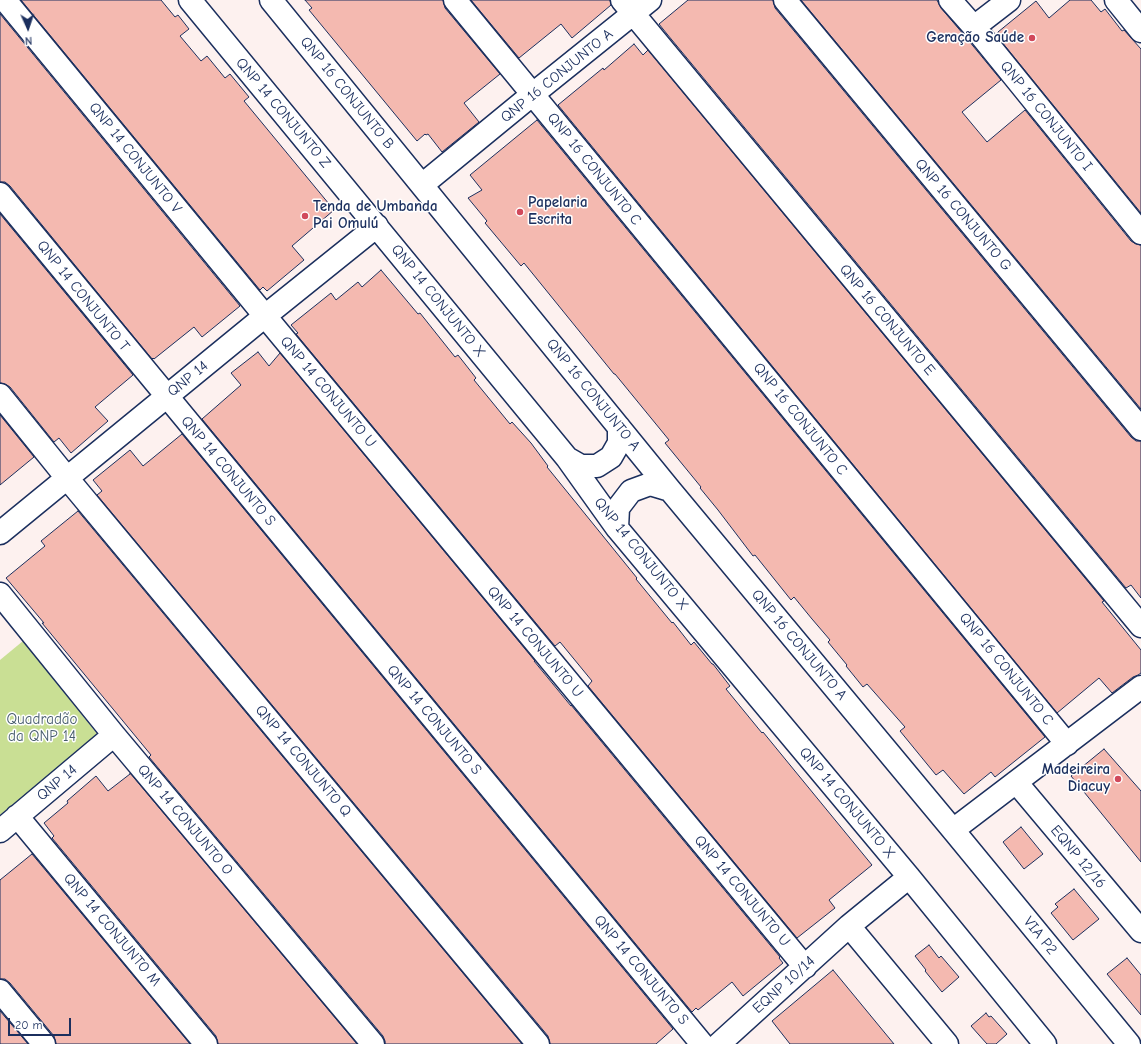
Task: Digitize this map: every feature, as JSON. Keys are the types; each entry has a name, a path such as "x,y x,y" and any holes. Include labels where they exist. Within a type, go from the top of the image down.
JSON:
{"street":[{"name":"QNP 14 CONJUNTO V","path":"5,0 265,316"},
{"name":"QNP 14 CONJUNTO Z","path":"190,0 377,226"},
{"name":"QNP 16 CONJUNTO B","path":"272,0 422,185"},
{"name":"QNP 16 CONJUNTO C","path":"455,0 1067,744"},
{"name":"QNP 16 CONJUNTO A","path":"650,0 627,7 533,94 422,185 670,490 953,830"},
{"name":"QNP 16 CONJUNTO G","path":"785,0 1141,430"},
{"name":"QNP 16 CONJUNTO I","path":"950,0 974,27 1141,233"},
{"path":"974,27 1009,0"},
{"path":"1116,0 1141,32"},
{"name":"QNP 16 CONJUNTO E","path":"627,7 1141,626"},
{"name":"QNP 14 CONJUNTO T","path":"0,194 167,397"},
{"name":"QNP 14","path":"0,533 377,226"},
{"name":"QNP 14 CONJUNTO X","path":"377,226 567,458 617,528 909,877"},
{"name":"QNP 14 CONJUNTO U","path":"265,316 805,967"},
{"name":"QNP 14 CONJUNTO Q","path":"0,395 67,478 538,1044"},
{"name":"QNP 14 CONJUNTO S","path":"167,397 702,1044"},
{"path":"567,458 581,466 597,466 611,457 619,443 619,427"},
{"path":"617,528 618,508 631,491 650,484 670,490"},
{"name":"QNP 14 CONJUNTO O","path":"0,594 114,735 373,1044"},
{"path":"953,830 1141,687"},
{"name":"QNP 14","path":"0,831 114,735"},
{"name":"EQNP 12/16","path":"1016,782 1141,931"},
{"name":"QNP 14 CONJUNTO M","path":"17,816 206,1044"},
{"name":"VIA P2","path":"953,830 1133,1039"},
{"path":"909,877 1045,1044"},
{"name":"EQNP 10/14","path":"719,1044 849,926 909,877"},
{"path":"849,926 947,1044"},
{"path":"0,991 44,1044"}],"green space":[{"name":"Quadradão da QNP 14","path":"23,641 98,735 0,815 0,660"}],"building":[{"path":"21,0 161,0 175,17 178,15 189,29 180,36 201,61 207,56 225,78 230,74 249,97 244,101 334,210 292,246 304,260 267,291 263,287 260,290"},
{"path":"305,0 443,0 445,8 500,74 464,103 479,122 442,152 428,134 425,134 417,141 309,10 312,8"},
{"path":"471,0 610,0 611,5 572,38 561,24 519,58"},
{"path":"688,0 773,0 775,8 1131,437 1136,441 1141,441 1141,598 1131,585 1126,588 659,24"},
{"path":"801,0 937,0 941,8 1001,80 962,112 987,142 1025,110 1131,241 1141,245 1141,409"},
{"path":"1070,0 1091,0 1101,12 1105,9 1122,31 1124,30 1141,49 1141,213 997,36 998,32 1036,1 1049,18"},
{"path":"0,14 240,306 202,337 194,327 154,359 152,359 10,186 5,182 0,182"},
{"path":"634,44 643,55 648,50 1104,601 1102,602 1141,650 1141,673 1133,677 1112,693 1099,678 1057,713 558,105 603,68 604,70"},
{"path":"537,120 1045,737 995,777 991,772 964,794 943,770 936,775 900,731 905,727 867,684 863,687 828,642 830,640 794,597 791,600 755,555 753,556 700,488 701,487 665,443 669,440 524,263 521,266 485,223 487,221 468,198 482,190 470,175"},
{"path":"0,214 133,375 95,407 108,421 71,453 59,438 54,442 10,387 0,383"},
{"path":"381,270 418,314 420,313 455,357 458,355 476,378 474,380 510,424 512,422 531,443 548,466 547,467 637,578 636,579 691,645 694,642 713,664 730,686 726,689 872,865 829,900 835,908 797,938 588,686 592,681 560,642 555,646 296,334 298,333 291,325 331,293 336,300 358,282 362,287"},
{"path":"258,352 269,366 280,353 780,957 779,958 783,963 743,996 732,982 698,1010 696,1008 692,1012 202,419 241,385 231,373"},
{"path":"0,415 34,457 0,485"},
{"path":"182,434 673,1029 656,1044 550,1044 548,1036 97,495 102,491 93,480 130,450 143,466"},
{"path":"78,511 522,1044 385,1044 383,1036 149,757 151,755 6,578 45,546 41,541"},
{"path":"1104,749 1141,791 1141,862 1071,776"},
{"path":"130,774 357,1044 218,1044 216,1036 52,838 54,836 44,823 68,803 67,801 96,776 108,791"},
{"path":"1021,827 1043,854 1024,869 1003,842"},
{"path":"32,854 190,1044 56,1044 54,1036 10,983 5,979 0,979 0,880"},
{"path":"1074,889 1099,919 1073,940 1051,913 1058,907 1055,904"},
{"path":"929,945 939,958 941,956 959,977 942,992 915,956"},
{"path":"1127,958 1141,975 1141,1015 1107,974"},
{"path":"833,970 894,1044 790,1044 772,1021"},
{"path":"0,1011 28,1044 0,1044"},
{"path":"986,1013 989,1017 991,1016 1007,1034 996,1044 987,1044 971,1026"}],"place":[{"name":"Geração Saúde","path":"1032,38"},
{"name":"Papelaria Escrita","path":"520,212"},
{"name":"Tenda de Umbanda Pai Omulú","path":"305,216"},
{"name":"Madeireira Diacuy","path":"1118,779"}]}
